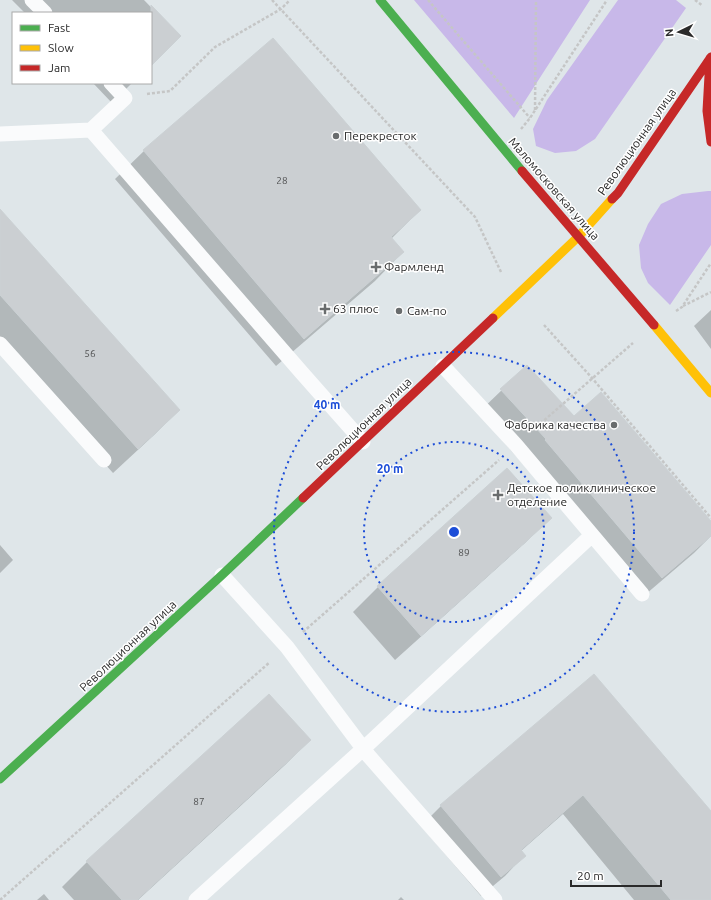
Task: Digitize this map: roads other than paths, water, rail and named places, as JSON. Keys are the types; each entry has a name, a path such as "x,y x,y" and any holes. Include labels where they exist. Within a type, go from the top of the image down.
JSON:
{"main road":[{"name":"Маломосковская улица","path":"380,0 504,150 579,236 711,393"},
{"name":"Революционная улица","path":"0,779 222,575 579,236 618,193 711,57"},
{"path":"711,57 707,111 711,142"}],"lane":[{"path":"32,0 44,12"},
{"path":"0,134 91,130 125,98 112,84"},
{"path":"91,130 302,374 363,442"},
{"path":"0,344 104,460"},
{"path":"443,366 516,445 642,594"},
{"path":"196,900 363,749 592,535"},
{"path":"222,575 286,647 363,749 495,900"}],"place":[{"name":"Перекресток","path":"336,136"},
{"name":"Фармленд","path":"376,267"},
{"name":"63 плюс","path":"325,309"},
{"name":"Сам-по","path":"399,311"},
{"name":"Фабрика качества","path":"614,425"},
{"name":"Детское поликлиническое отделение","path":"498,495"}]}
